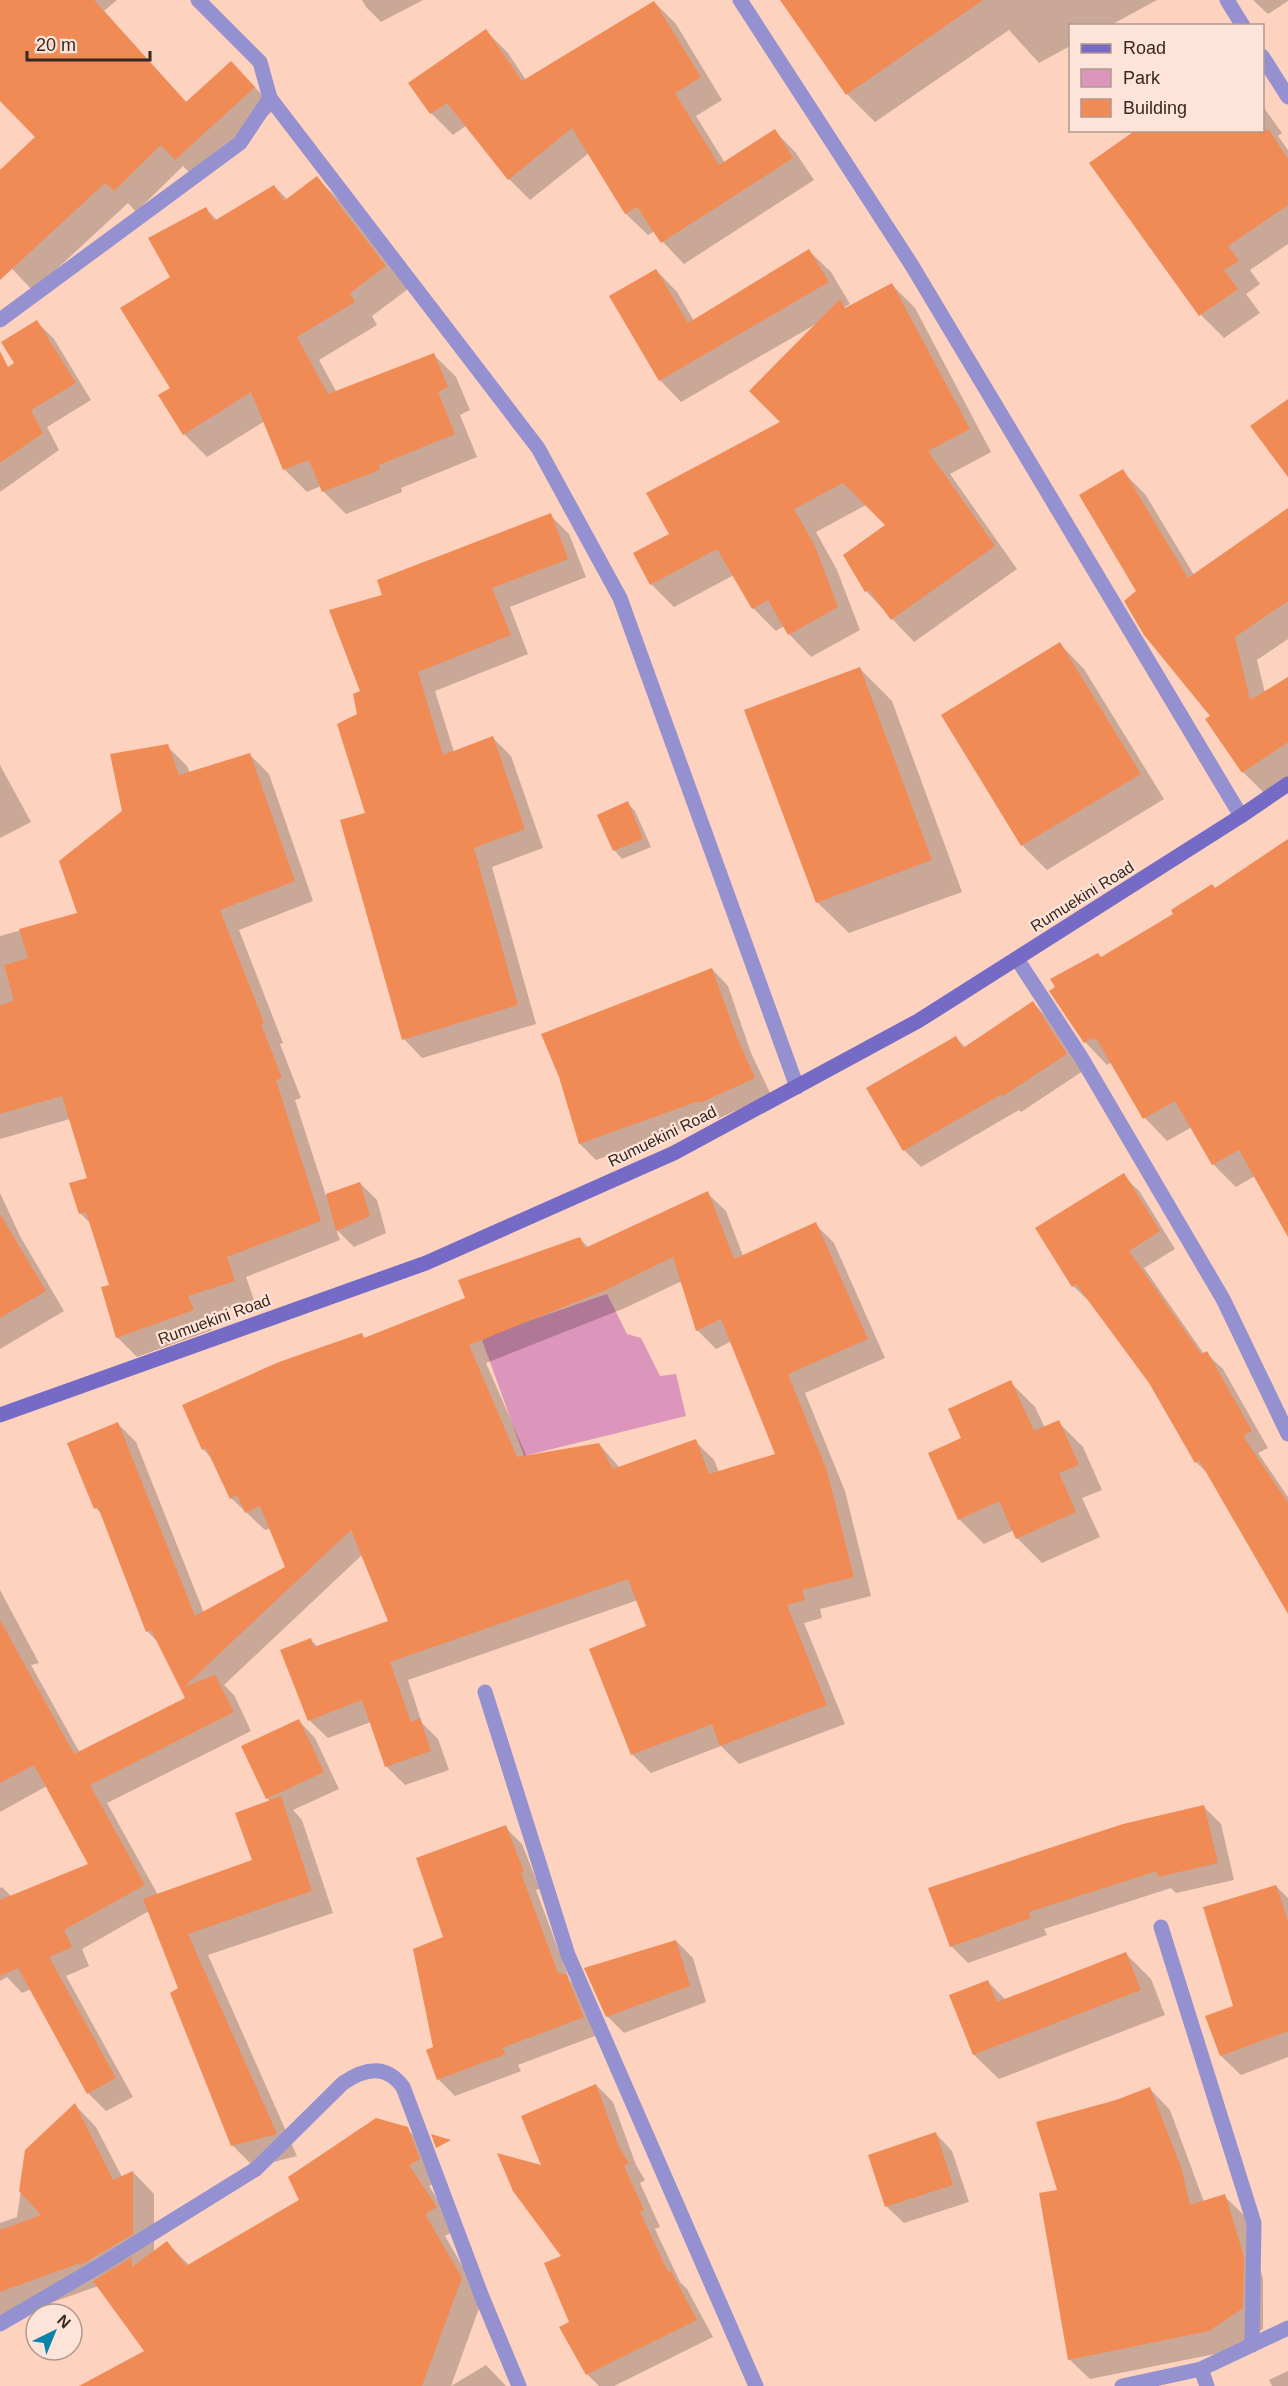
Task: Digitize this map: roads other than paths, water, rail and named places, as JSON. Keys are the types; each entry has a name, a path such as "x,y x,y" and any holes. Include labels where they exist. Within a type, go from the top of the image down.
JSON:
{"street":[{"path":"198,0 260,62 270,98 538,448 620,598 797,1087"},
{"path":"740,0 911,264 1241,816"},
{"path":"1227,0 1242,24"},
{"path":"1264,58 1288,97"},
{"path":"0,320 240,143 270,98"},
{"name":"Rumuekini Road","path":"0,1415 426,1263 674,1153 918,1021 1288,784"},
{"path":"1017,959 1081,1057 1223,1299 1288,1434"},
{"path":"485,1692 568,1955 756,2386"},
{"path":"1161,1927 1254,2223 1252,2345"},
{"path":"0,2324 101,2265 256,2169 343,2083 358,2073 386,2072 396,2078 403,2087 482,2297 519,2386"},
{"path":"1122,2386 1201,2369 1288,2328"},
{"path":"1201,2369 1207,2386"}]}
